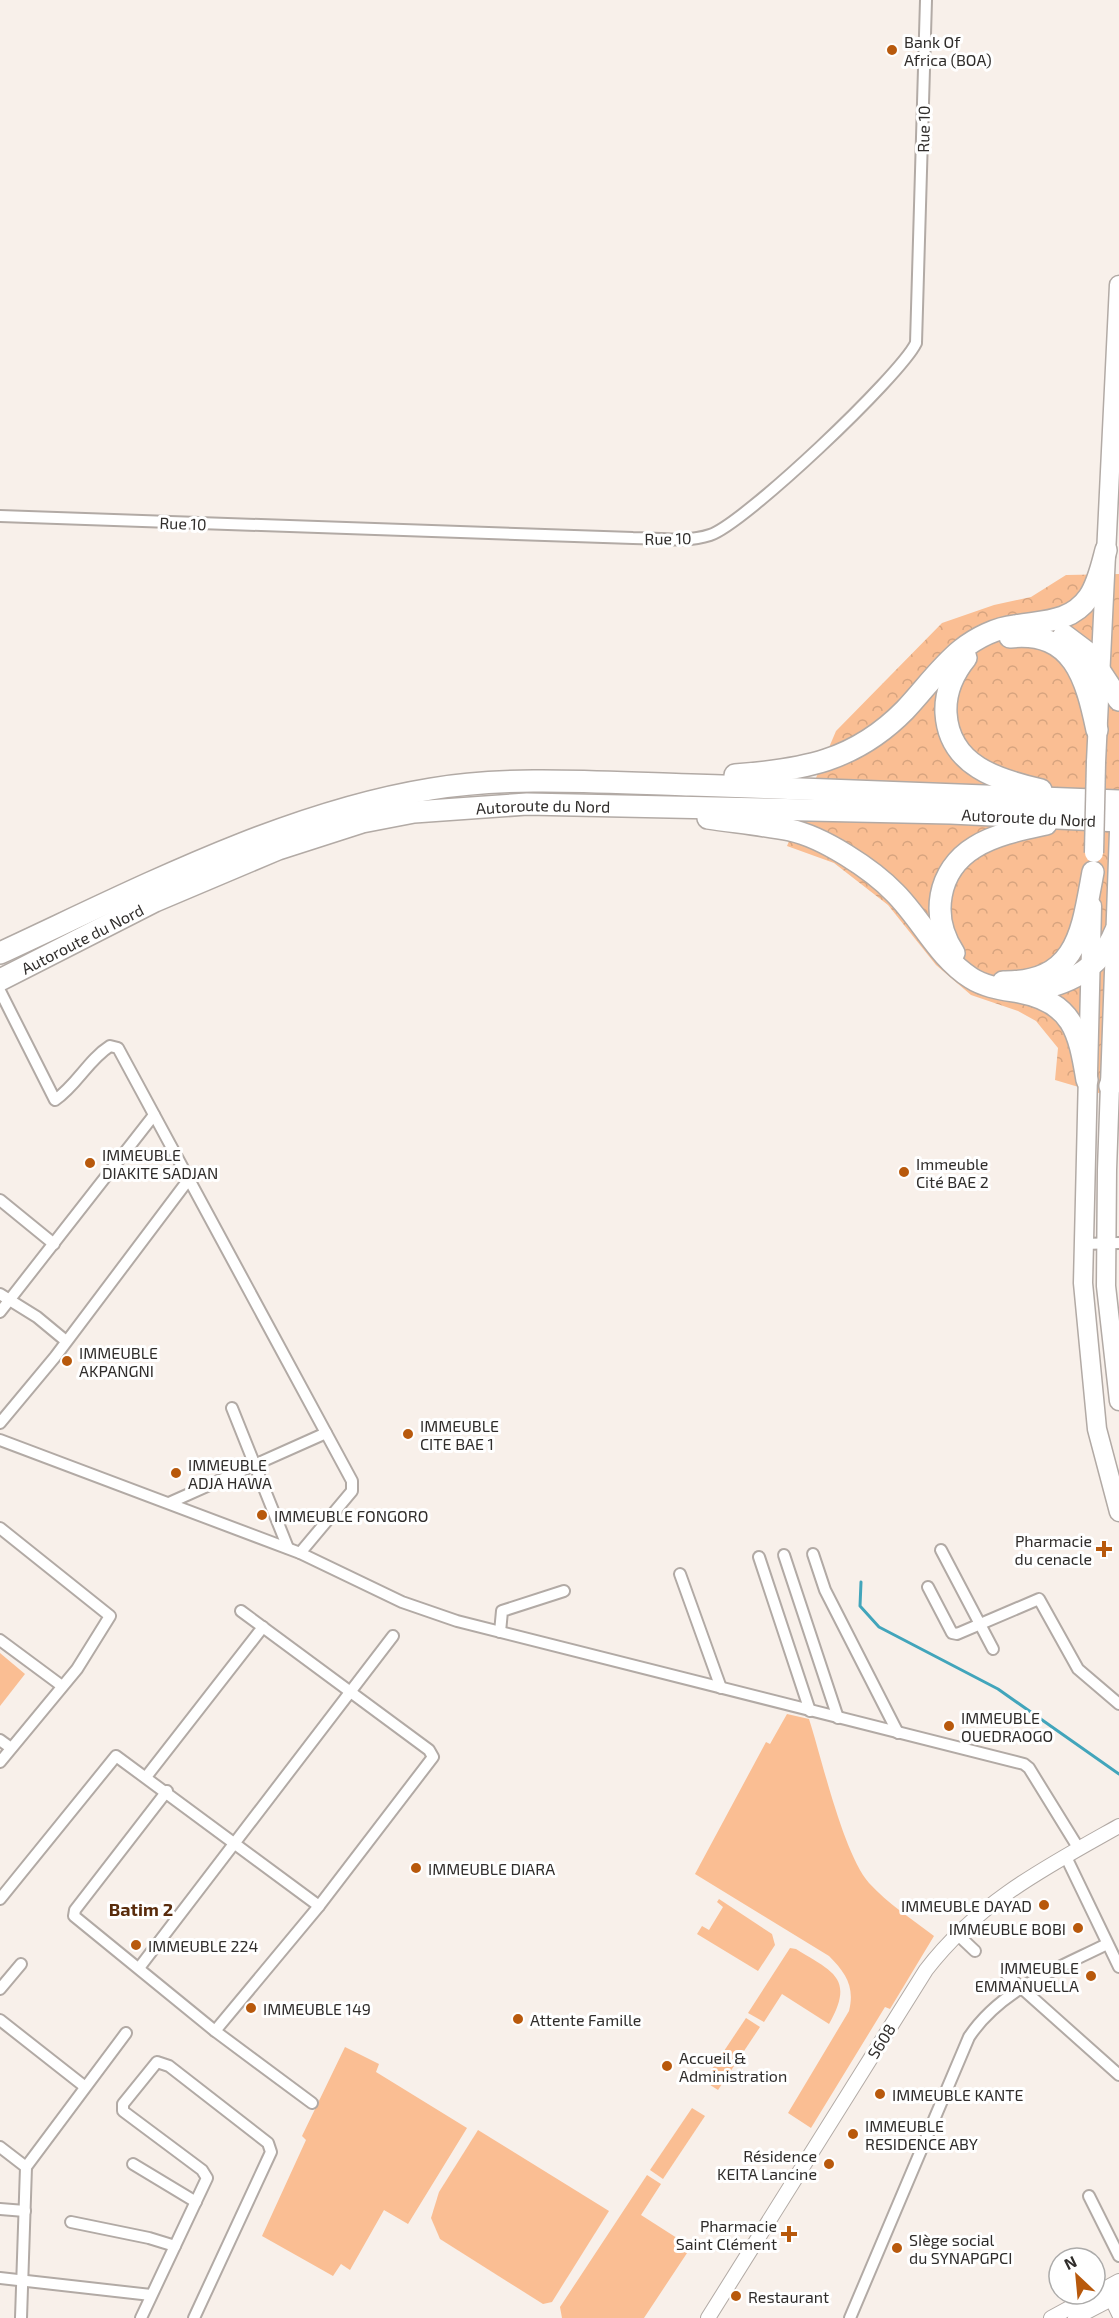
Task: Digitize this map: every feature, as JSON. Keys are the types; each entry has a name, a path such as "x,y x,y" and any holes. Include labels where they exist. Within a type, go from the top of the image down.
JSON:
{"highway":[{"path":"645,784 783,771 839,757 876,736 961,650 995,631 1055,621 1083,605 1091,595 1106,550"},
{"path":"1029,625 1065,635 1088,653 1119,700"},
{"path":"1086,800 1005,781 971,764 962,756 950,734 946,709 950,685 965,660 990,642 1021,636 1048,642 1069,654 1080,669 1089,691 1097,730"},
{"name":"Autoroute du Nord","path":"0,953 151,882 270,833 351,806 434,788 525,782 645,784 1119,801"},
{"name":"Autoroute du Nord","path":"0,980 155,901 278,849 362,822 414,812 527,804 951,813 1119,821"},
{"path":"636,807 792,831 824,843 894,892 951,962 971,978 996,988 1022,993 1054,1004 1072,1022 1080,1043 1087,1080"},
{"path":"1067,820 1005,834 983,843 961,858 945,883 939,905 939,919 948,944 967,966 999,981 1026,981 1038,978 1058,967 1076,945 1083,924 1093,863"},
{"path":"1022,993 1060,984 1091,968 1107,950 1115,932"},
{"path":"1110,1086 1119,1062"}],"main road":[{"path":"1119,285 1097,730 1083,1244 1086,1327 1097,1428 1119,1512"},
{"path":"1118,1393 1108,1324 1113,1243 1110,1086 1119,831"}],"street":[{"name":"Rue 10","path":"0,516 674,539 694,539 712,535 758,503 861,406 911,354 916,343 926,0"},
{"path":"0,991 55,1100 70,1090 100,1053 110,1046 118,1048 326,1433 353,1487 300,1553"},
{"path":"0,1312 5,1297 54,1244 154,1115"},
{"path":"0,1424 189,1179"},
{"path":"0,1200 54,1244"},
{"path":"1083,1244 1113,1243"},
{"path":"5,1297 37,1317 66,1341"},
{"path":"1086,1327 1108,1324"},
{"path":"232,1408 288,1548"},
{"path":"169,1503 326,1433"},
{"path":"0,1440 288,1548 402,1602 457,1621 1027,1766 1079,1849"},
{"path":"0,1528 110,1616 85,1658 0,1762"},
{"path":"941,1550 993,1649"},
{"path":"813,1554 825,1590 898,1733"},
{"path":"784,1555 838,1718"},
{"path":"759,1557 810,1711"},
{"path":"680,1574 721,1688"},
{"path":"928,1587 952,1633 957,1634 980,1622 1040,1599 1078,1669 1119,1704"},
{"path":"500,1632 502,1611 564,1591"},
{"path":"215,2031 319,1906 433,1757 429,1750 241,1611"},
{"path":"147,1777 263,1627"},
{"path":"139,1968 393,1636"},
{"path":"0,1640 62,1686"},
{"path":"0,1740 11,1748"},
{"path":"0,1899 111,1758 121,1757 319,1906"},
{"path":"167,1791 75,1910 74,1916 215,2031 312,2103"},
{"name":"S608","path":"708,2318 926,1970 956,1933 1009,1890 1119,1826"},
{"path":"1066,1857 1119,1967"},
{"path":"956,1933 975,1951"},
{"path":"850,2318 969,2037 983,2017 1021,1987 1107,1944"},
{"path":"0,1989 21,1964"},
{"path":"1007,1975 1119,2075"},
{"path":"0,2020 84,2086"},
{"path":"21,2318 26,2167 84,2086 126,2033"},
{"path":"141,2318 206,2181 202,2170 128,2116 123,2108 147,2072 157,2062 169,2066 268,2143 271,2152 195,2318"},
{"path":"0,2147 26,2167"},
{"path":"133,2164 196,2202"},
{"path":"1089,2196 1119,2256"},
{"path":"0,2209 25,2211"},
{"path":"71,2222 175,2246"},
{"path":"0,2278 151,2295"},
{"path":"1075,2318 1112,2294 1119,2281"},
{"path":"1112,2294 1119,2314"},
{"path":"1051,2318 1112,2294"}],"green space":[{"path":"1119,574 1119,1099 1055,1080 1058,1048 1036,1021 1018,1011 971,995 936,965 888,905 834,863 787,846 836,731 942,623 994,605 1031,597 1066,575"},
{"path":"0,1653 25,1674 0,1706"},
{"path":"787,1714 809,1719 834,1805 859,1869 884,1898 934,1936 890,2009 885,2007 811,2128 788,2113 849,2011 851,1995 848,1981 829,1956 695,1874 766,1742 770,1744"},
{"path":"719,1899 772,1934 775,1945 758,1971 697,1934 702,1926 709,1930 723,1907 717,1902"},
{"path":"790,1948 796,1949 820,1964 836,1978 840,1986 840,1996 837,2009 829,2024 782,1994 764,2022 748,2013"},
{"path":"746,2018 760,2027 718,2090 704,2081"},
{"path":"345,2047 379,2064 376,2072 467,2128 408,2224 384,2210 350,2270 341,2264 333,2276 262,2236 306,2140 302,2136"},
{"path":"692,2108 705,2116 663,2179 650,2170"},
{"path":"478,2130 609,2211 552,2302 543,2304 440,2239 431,2218 439,2192"},
{"path":"647,2175 661,2184 641,2215 691,2247 644,2318 562,2318 560,2307"}],"waterway":[{"path":"861,1582 860,1606 879,1627 998,1689 1119,1774"}],"place":[{"name":"Bank Of Africa (BOA)","path":"892,50"},
{"name":"IMMEUBLE DIAKITE SADJAN","path":"90,1163"},
{"name":"Immeuble Cité BAE 2","path":"904,1172"},
{"name":"IMMEUBLE AKPANGNI","path":"67,1361"},
{"name":"IMMEUBLE CITE BAE 1","path":"408,1434"},
{"name":"IMMEUBLE ADJA HAWA","path":"176,1473"},
{"name":"IMMEUBLE FONGORO","path":"262,1515"},
{"name":"Pharmacie du cenacle","path":"1104,1549"},
{"name":"IMMEUBLE OUEDRAOGO","path":"949,1726"},
{"name":"IMMEUBLE DIARA","path":"416,1868"},
{"name":"IMMEUBLE DAYAD","path":"1044,1905"},
{"name":"IMMEUBLE BOBI","path":"1078,1928"},
{"name":"IMMEUBLE 224","path":"136,1945"},
{"name":"IMMEUBLE EMMANUELLA","path":"1091,1976"},
{"name":"IMMEUBLE 149","path":"251,2008"},
{"name":"Attente Famille","path":"518,2019"},
{"name":"Accueil & Administration","path":"667,2066"},
{"name":"IMMEUBLE KANTE","path":"880,2094"},
{"name":"IMMEUBLE RESIDENCE ABY","path":"853,2134"},
{"name":"Résidence KEITA Lancine","path":"829,2164"},
{"name":"Pharmacie Saint Clément","path":"789,2234"},
{"name":"SIège social du SYNAPGPCI","path":"897,2248"},
{"name":"Restaurant","path":"736,2296"}],"district":[{"name":"Batim 2","path":"141,1909"}]}
